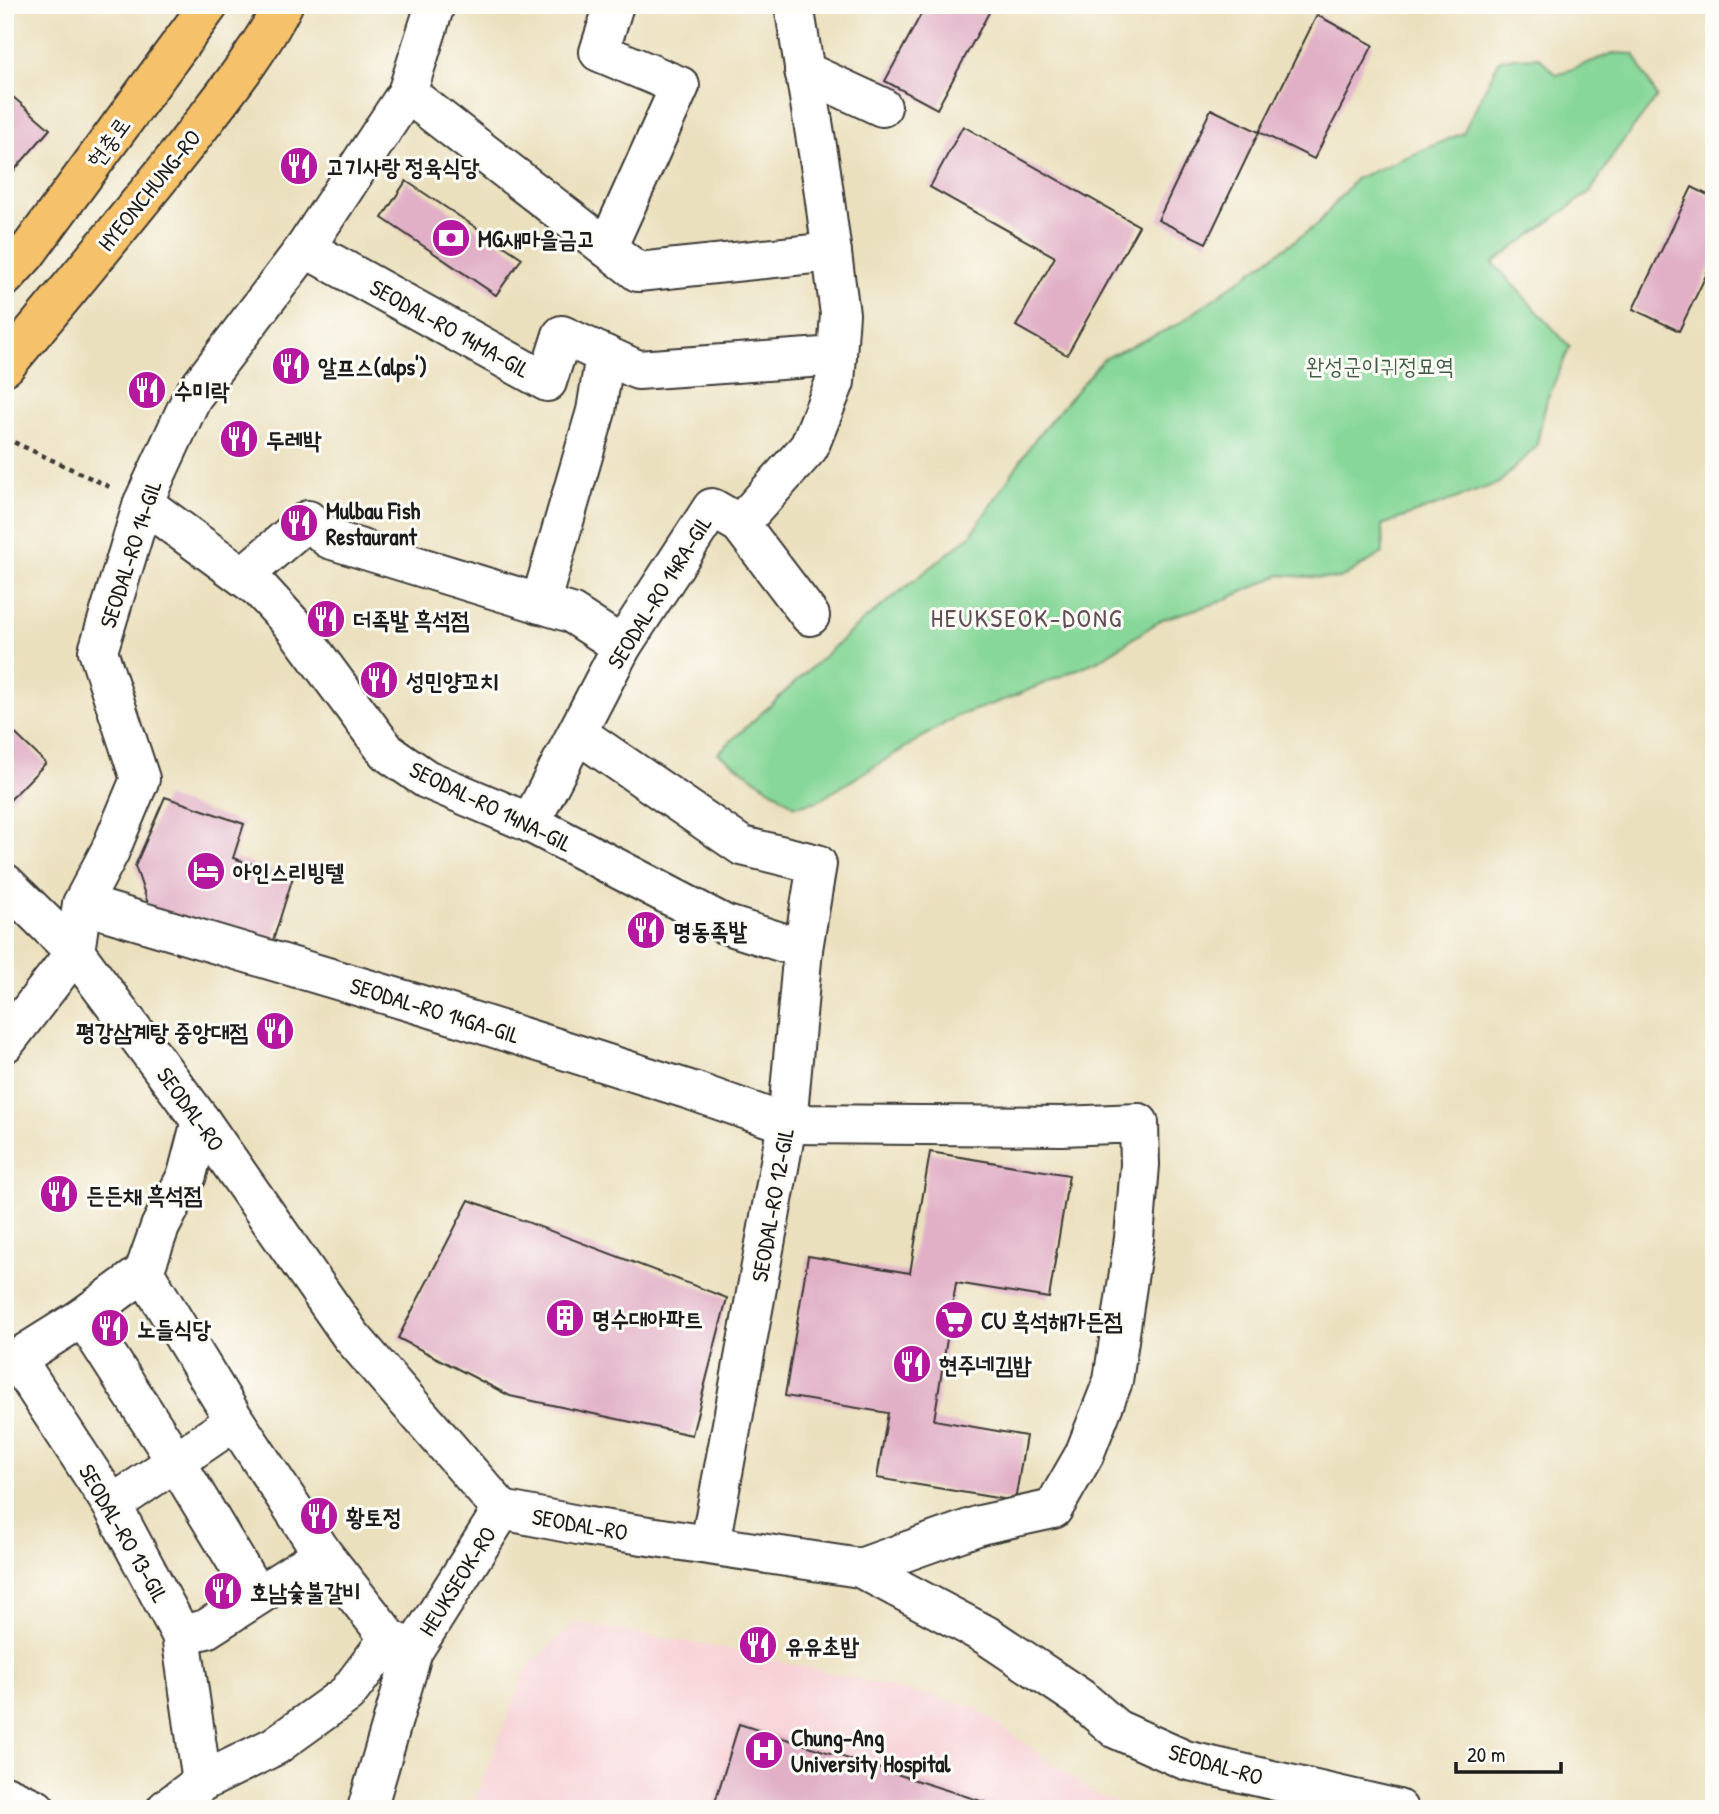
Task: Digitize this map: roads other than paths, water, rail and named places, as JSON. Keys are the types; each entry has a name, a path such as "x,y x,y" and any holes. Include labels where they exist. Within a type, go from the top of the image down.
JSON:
{"main road":[{"name":"현충로","path":"5,277 26,254 209,5"},
{"name":"HYEONCHUNG-RO","path":"5,366 212,110 272,26 283,5"}],"street":[{"name":"SEODAL-RO 14-GIL","path":"75,952 82,904 110,851 140,779 98,651 143,503 192,397 305,248 407,93 435,5"},
{"path":"607,248 680,86 599,52 614,5"},
{"name":"SEODAL-RO 14RA-GIL","path":"530,823 622,646 712,508 740,524 809,447 835,382 840,314 821,171 794,5"},
{"path":"804,71 882,107"},
{"path":"407,93 638,272 832,252"},
{"name":"SEODAL-RO 14MA-GIL","path":"305,248 547,382 562,335 638,370 837,356"},
{"path":"540,604 596,411 605,355"},
{"name":"SEODAL-RO 14NA-GIL","path":"143,503 260,589 293,625 387,752 426,779 530,823 724,924 803,949"},
{"path":"243,576 308,520 329,539 570,613 622,646"},
{"path":"740,524 810,616"},
{"name":"SEODAL-RO 12-GIL","path":"577,733 742,846 817,864 803,949 787,1124 710,1544"},
{"name":"SEODAL-RO","path":"5,883 75,952 201,1121 351,1336 502,1510 583,1526 860,1568 986,1635 1080,1698 1116,1729 1185,1760 1398,1809"},
{"name":"SEODAL-RO 14GA-GIL","path":"82,904 428,1007 787,1124 1062,1126 1139,1123 1140,1165 1134,1238 1113,1381 1084,1455 1053,1509 956,1532 860,1568"},
{"path":"5,1043 75,952"},
{"path":"201,1121 187,1175 160,1227 144,1272 235,1421 323,1554 401,1645"},
{"name":"SEODAL-RO 13-GIL","path":"144,1272 83,1317 11,1363 112,1505 181,1635 202,1782"},
{"path":"83,1317 176,1460 257,1596"},
{"path":"112,1505 235,1421"},
{"name":"HEUKSEOK-RO","path":"166,1809 202,1782 275,1746 347,1694 401,1645 502,1510"},
{"path":"181,1635 206,1629 323,1554"},
{"name":"HEUKSEOK-RO","path":"367,1809 401,1645"},
{"path":"5,1795 36,1809"}],"place":[{"name":"고기사랑 정육식당","path":"299,166"},
{"name":"MG새마을금고","path":"451,238"},
{"name":"알프스(alps')","path":"291,366"},
{"name":"수미락","path":"147,390"},
{"name":"두레박","path":"239,439"},
{"name":"Mulbau Fish Restaurant","path":"299,523"},
{"name":"더족발 흑석점","path":"326,619"},
{"name":"성민양꼬치","path":"379,680"},
{"name":"아인스리빙텔","path":"206,871"},
{"name":"명동족발","path":"646,930"},
{"name":"평강삼계탕 중앙대점","path":"275,1031"},
{"name":"든든채 흑석점","path":"59,1194"},
{"name":"명수대아파트","path":"565,1318"},
{"name":"CU 흑석해가든점","path":"954,1320"},
{"name":"노들식당","path":"110,1328"},
{"name":"현주네김밥","path":"912,1364"},
{"name":"황토정","path":"319,1516"},
{"name":"호남숯불갈비","path":"223,1591"},
{"name":"유유초밥","path":"758,1645"},
{"name":"Chung-Ang University Hospital","path":"764,1750"}],"district":[{"name":"HEUKSEOK-DONG","path":"1027,617"}],"park label":[{"name":"완성군이귀정묘역","path":"1380,365"}]}
